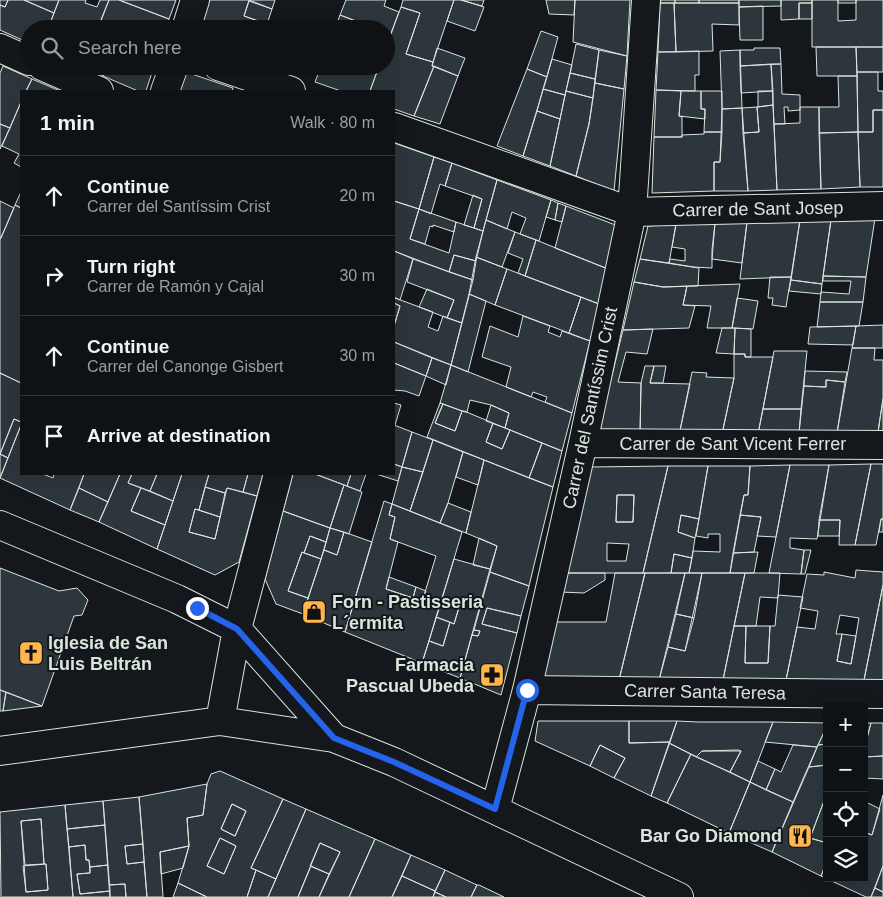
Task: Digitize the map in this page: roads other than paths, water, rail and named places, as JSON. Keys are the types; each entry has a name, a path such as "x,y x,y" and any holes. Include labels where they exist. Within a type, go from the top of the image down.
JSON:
{"street":[{"path":"189,20 195,0"},
{"name":"Carrer del Santíssim Crist","path":"495,809 527,690 584,443 632,212 646,0"},
{"path":"0,48 20,57"},
{"path":"63,75 97,90"},
{"path":"165,90 171,75"},
{"path":"244,75 288,90"},
{"path":"395,127 632,212"},
{"name":"Carrer de Sant Josep","path":"632,212 883,206"},
{"name":"Carrer de Sant Vicent Ferrer","path":"584,443 883,445"},
{"path":"220,722 237,629 278,475"},
{"path":"0,525 178,599 237,629 334,738"},
{"name":"Carrer Santa Teresa","path":"527,690 883,694"},
{"path":"0,751 220,722 334,738 394,762 679,897"}],"place":[{"name":"Forn - Pastisseria L´ermita","path":"314,612"},
{"name":"Iglesia de San Luis Beltrán","path":"31,653"},
{"name":"Farmacia Pascual Ubeda","path":"492,675"},
{"name":"Bar Go Diamond","path":"800,836"}]}
